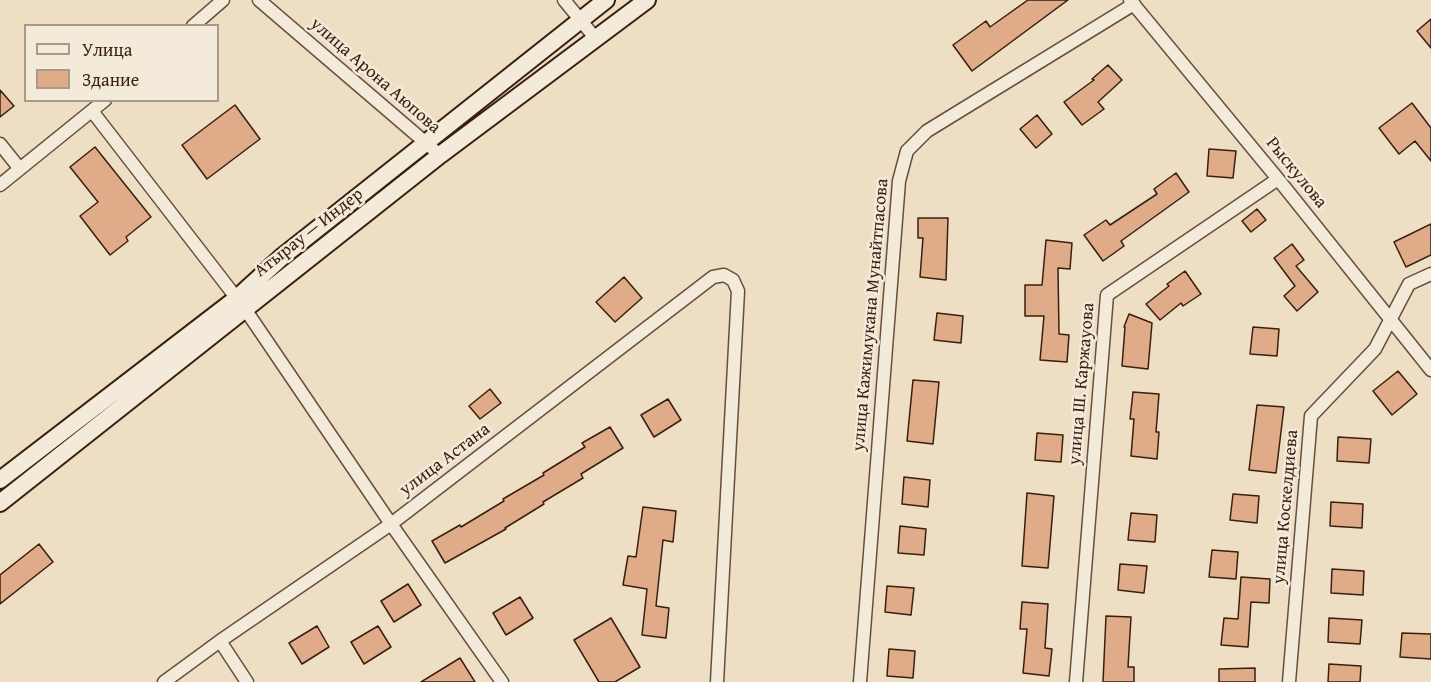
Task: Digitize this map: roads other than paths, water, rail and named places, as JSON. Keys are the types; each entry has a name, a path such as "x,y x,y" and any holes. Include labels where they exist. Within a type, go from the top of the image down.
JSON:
{"main road":[{"name":"Атырау — Индер","path":"0,503 241,303 283,256 606,0"},
{"name":"Атырау — Индер","path":"0,480 647,0"}],"street":[{"path":"195,24 223,0"},
{"name":"улица Арона Аюпова","path":"259,0 440,155"},
{"path":"564,0 596,39"},
{"name":"Рыскулова","path":"1132,2 1431,370"},
{"name":"улица Кажимукана Мунайтпасова","path":"860,682 899,181 907,151 927,131 1132,2"},
{"path":"0,185 103,102"},
{"path":"92,111 241,303 391,524 502,682"},
{"path":"0,144 20,169"},
{"name":"улица Ш. Каржауова","path":"1076,682 1107,295 1278,179"},
{"name":"улица Коскелдиева","path":"1289,682 1311,416 1375,349 1409,284 1431,274"},
{"name":"улица Астана","path":"164,682 220,640 391,524 713,277 724,275 733,280 738,291 717,682"},
{"path":"220,640 248,682"}]}
